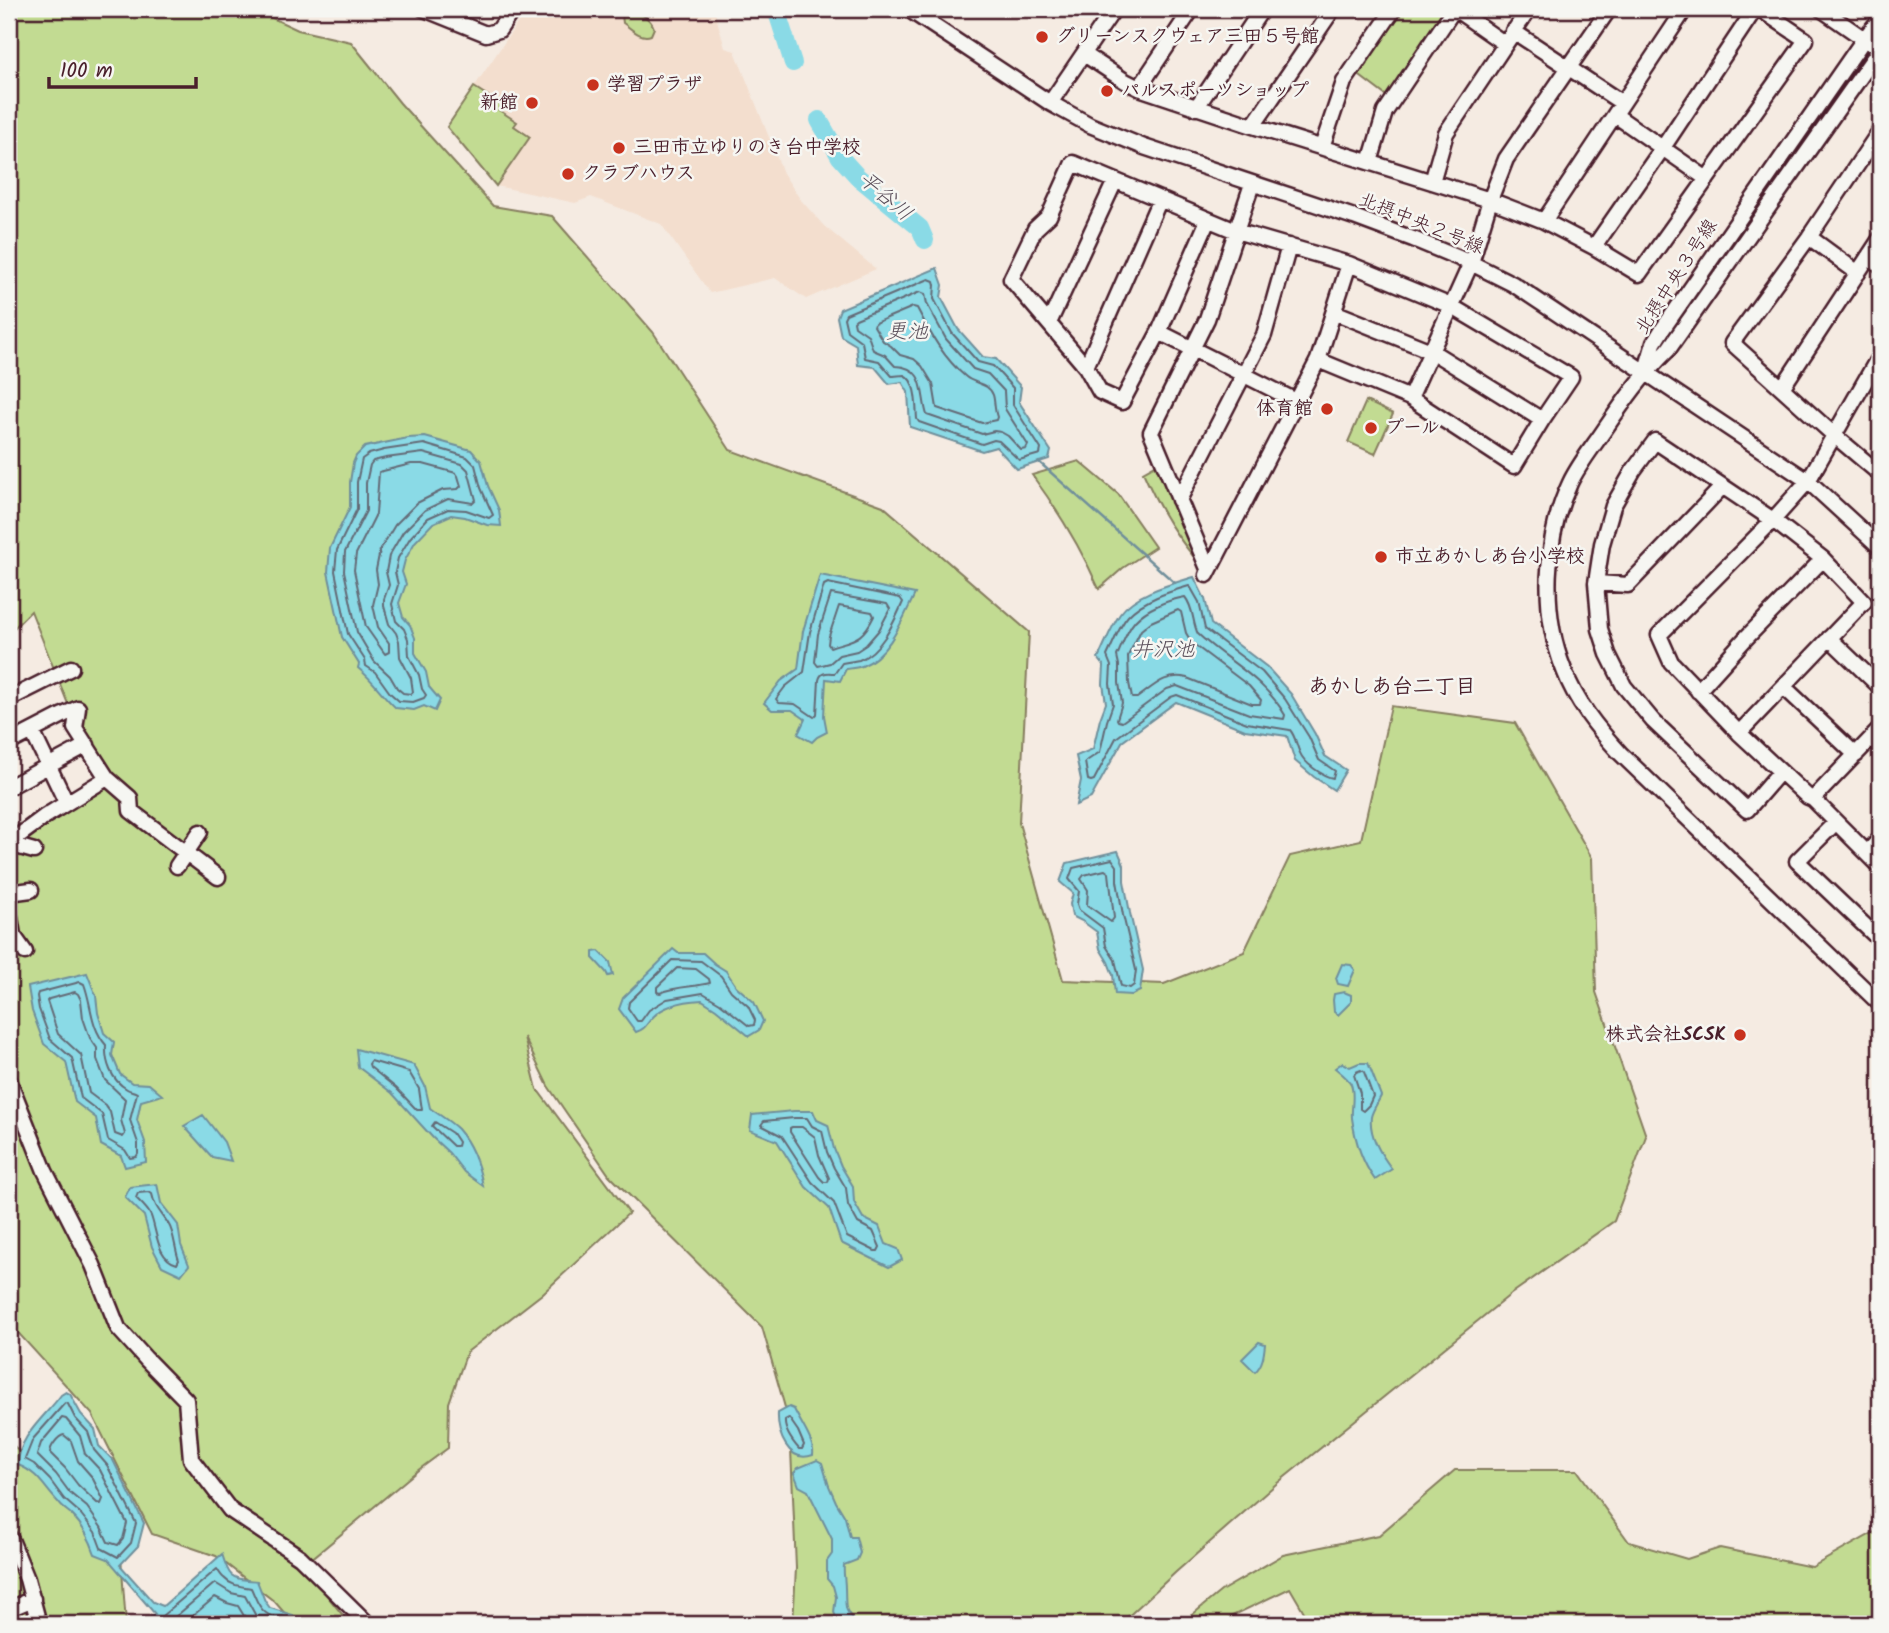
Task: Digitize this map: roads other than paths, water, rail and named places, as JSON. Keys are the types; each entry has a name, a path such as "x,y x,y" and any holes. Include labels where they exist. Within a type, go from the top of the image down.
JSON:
{"street":[{"path":"434,11 486,34 499,30 513,9"},
{"name":"北摂中央２号線","path":"908,9 1050,103 1090,125 1144,147 1413,239 1513,284 1808,481 1880,547"},
{"path":"1050,103 1114,9"},
{"path":"1139,88 1192,9"},
{"path":"1196,108 1262,9"},
{"path":"1253,127 1333,9"},
{"path":"1322,147 1345,82 1394,9"},
{"path":"1370,162 1385,112 1454,9 1568,68 1662,149 1707,179"},
{"path":"1432,182 1446,133 1529,9"},
{"path":"1410,398 1471,263 1506,159 1609,9"},
{"path":"1544,221 1685,9"},
{"path":"1083,54 1139,88 1253,127 1490,200 1544,221 1640,274 1806,40 1758,9 1594,247"},
{"path":"1821,9 1880,50"},
{"name":"北摂中央３号線","path":"1646,372 1654,343 1662,330 1880,19"},
{"name":"北摂中央３号線","path":"1646,372 1668,350 1880,50"},
{"path":"1880,131 1809,237 1732,343 1880,474"},
{"path":"1208,219 1158,332 1122,402 1100,392 1086,367 1011,279 1035,229 1049,216 1073,163 1160,200 1208,219 1236,231 1349,264 1451,306 1571,377 1514,466 1410,398 1318,360"},
{"path":"1049,323 1115,181"},
{"path":"1251,184 1207,319 1151,432 1207,575 1318,360 1349,264"},
{"path":"1086,367 1160,200"},
{"path":"1809,237 1858,272"},
{"path":"1782,388 1858,272 1875,261 1880,239"},
{"path":"1179,500 1264,335 1289,246"},
{"path":"1334,312 1431,351 1542,420"},
{"path":"1158,332 1296,401"},
{"path":"1880,355 1808,481 1659,635 1671,663 1739,733 1808,797 1814,799 1880,866"},
{"path":"1646,372 1571,482 1553,538 1548,568 1549,597 1552,623 1564,670 1588,715 1620,754 1880,1003"},
{"path":"1739,733 1864,602 1823,559 1773,520 1655,441 1633,471 1613,506 1602,544 1596,583 1600,629 1608,654 1624,687 1653,722 1747,810 1780,772"},
{"path":"1596,583 1628,585 1722,487"},
{"path":"1698,691 1823,559"},
{"path":"1829,638 1880,687"},
{"path":"9,699 71,668"},
{"path":"1784,687 1856,755"},
{"path":"9,743 78,708 75,728 107,778 130,798 131,811 218,877"},
{"path":"1814,799 1880,729"},
{"path":"32,732 66,802"},
{"path":"9,787 87,745"},
{"path":"9,843 47,823 66,802 107,778"},
{"path":"1836,822 1797,861 1880,940"},
{"path":"177,866 201,832"},
{"path":"1867,853 1880,839"},
{"path":"9,843 34,851"},
{"path":"9,893 32,890"},
{"path":"9,911 13,935 25,952"},
{"path":"9,1080 45,1171 93,1265 118,1328 186,1400 191,1459 230,1510 300,1557 368,1624"},
{"path":"9,1537 27,1579 39,1624"},
{"path":"9,1609 33,1599"}],"water":[{"name":"更池","path":"937,268 943,285 941,297 958,329 983,357 996,359 1021,387 1019,402 1051,451 1049,459 1017,469 996,447 982,451 910,427 908,392 902,382 889,384 875,367 858,365 856,345 841,336 837,317 840,309"},
{"path":"425,437 471,450 481,461 499,510 501,526 451,515 433,523 415,542 405,560 402,572 406,584 399,603 403,617 410,625 415,638 415,653 426,672 429,687 440,700 435,711 424,706 414,710 396,708 358,668 359,664 342,637 328,572 330,548 350,507 350,482 356,456 365,447"},
{"path":"820,575 915,594 888,645 872,661 846,669 840,681 826,679 824,716 827,732 812,742 798,734 805,719 792,710 772,710 764,703 781,681 798,669 803,631"},
{"name":"井沢池","path":"1194,577 1205,599 1211,624 1267,667 1291,694 1325,756 1346,770 1334,790 1295,761 1287,736 1245,730 1176,702 1122,742 1091,798 1076,805 1081,780 1076,756 1093,749 1106,703 1104,666 1098,658 1114,624 1135,600 1154,590"},
{"path":"1118,851 1124,865 1124,881 1143,970 1140,991 1132,995 1115,994 1113,975 1100,949 1097,932 1072,916 1070,904 1073,893 1060,882 1067,863"},
{"path":"673,949 678,953 703,953 726,971 736,986 754,1002 763,1021 759,1030 749,1036 702,1000 669,1006 636,1032 619,1009 623,998"},
{"path":"599,951 610,962 613,975 608,976 593,958 593,952"},
{"path":"1342,964 1351,965 1355,970 1348,986 1338,984 1336,978"},
{"path":"87,973 96,996 104,1033 114,1042 112,1055 120,1074 132,1083 149,1084 162,1095 141,1101 137,1120 145,1142 146,1162 125,1167 121,1156 101,1145 96,1118 75,1102 66,1062 44,1044 32,1011 28,987"},
{"path":"1344,992 1351,995 1351,1002 1338,1015 1334,1012 1334,994"},
{"path":"356,1049 414,1065 425,1086 430,1108 455,1126 471,1149 483,1186 464,1172 392,1093 358,1067"},
{"path":"1342,1063 1350,1067 1368,1063 1381,1096 1372,1115 1372,1131 1380,1151 1392,1169 1375,1180 1363,1158 1355,1134 1351,1084 1335,1068"},
{"path":"813,1111 817,1120 828,1125 834,1149 853,1186 854,1202 863,1218 879,1226 886,1244 898,1249 902,1260 889,1267 841,1243 829,1208 806,1187 777,1141 750,1130 752,1115"},
{"path":"203,1115 224,1142 231,1161 212,1157 184,1126"},
{"path":"157,1184 161,1203 178,1225 181,1245 189,1265 181,1275 162,1266 152,1247 144,1216 125,1197 130,1187"},
{"path":"1259,1342 1265,1344 1264,1352 1255,1372 1242,1359"},
{"path":"66,1392 95,1429 99,1446 113,1460 144,1523 138,1546 120,1565 153,1602 163,1606 222,1554 227,1569 233,1576 257,1581 270,1608 293,1615 301,1624 143,1624 155,1614 108,1559 95,1554 86,1533 76,1519 36,1477 18,1465 22,1445 27,1436"},
{"path":"789,1407 794,1409 812,1444 813,1455 797,1455 782,1437 778,1413"},
{"path":"817,1460 822,1463 829,1486 845,1517 850,1537 856,1537 860,1553 857,1560 844,1565 846,1608 856,1624 838,1624 834,1612 836,1597 833,1586 827,1579 827,1561 832,1554 832,1539 808,1491 799,1486 794,1473 798,1468"}],"waterway":[{"name":"平谷川","path":"776,9 793,63"},
{"name":"平谷川","path":"819,120 840,157 858,177 920,228 925,240"},
{"path":"1039,462 1175,583"}],"place":[{"name":"グリーンスクウェア三田５号館","path":"1042,37"},
{"name":"学習プラザ","path":"593,85"},
{"name":"パルスポーツショップ","path":"1107,91"},
{"name":"新館","path":"532,103"},
{"name":"三田市立ゆりのき台中学校","path":"619,148"},
{"name":"クラブハウス","path":"568,174"},
{"name":"体育館","path":"1327,409"},
{"name":"プール","path":"1371,428"},
{"name":"市立あかしあ台小学校","path":"1381,557"},
{"name":"株式会社SCSK","path":"1740,1035"}],"district":[{"name":"あかしあ台二丁目","path":"1392,687"}]}
